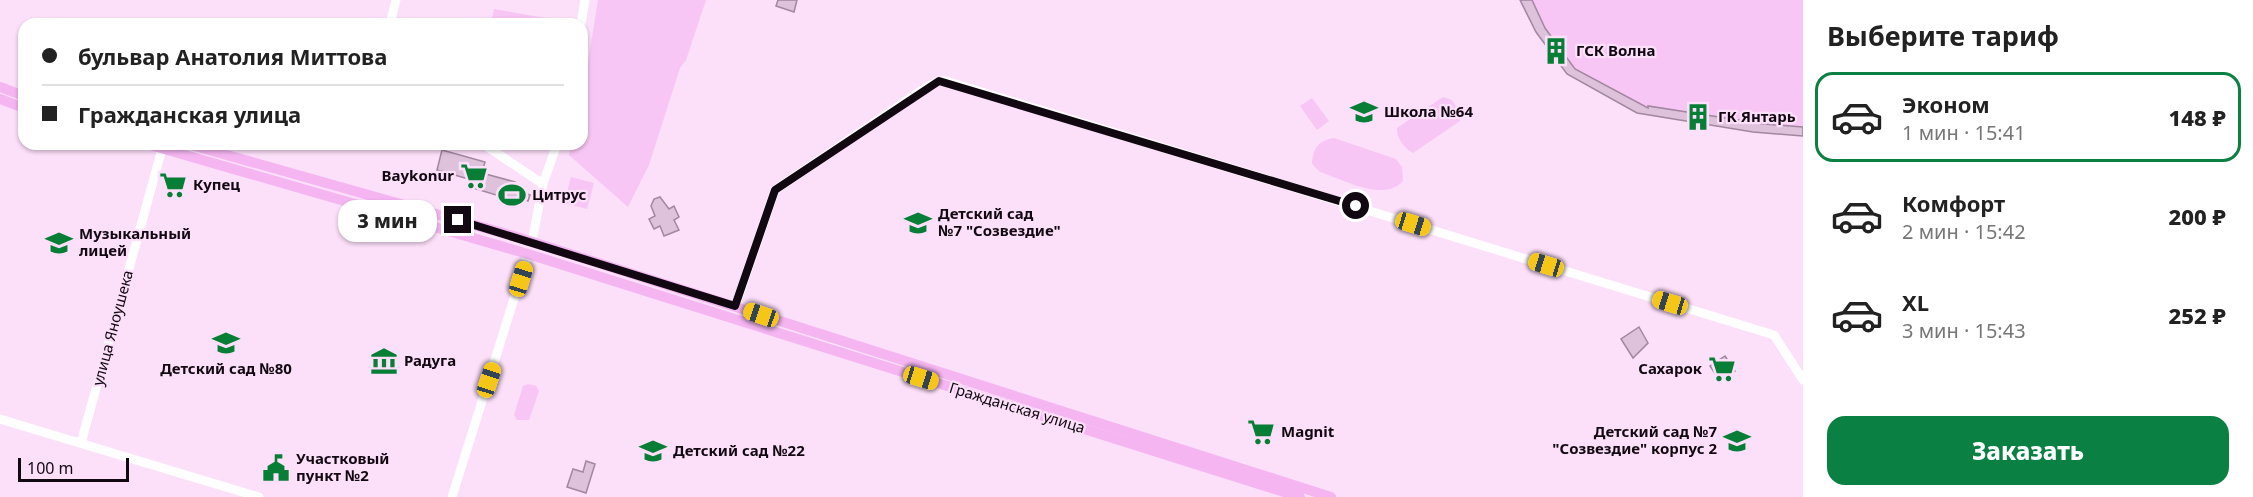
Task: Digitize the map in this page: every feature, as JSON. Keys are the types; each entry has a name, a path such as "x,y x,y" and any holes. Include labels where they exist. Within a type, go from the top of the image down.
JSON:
{"main road":[{"path":"0,87 18,94"},
{"path":"0,99 18,106"},
{"name":"Гражданская улица","path":"177,150 1331,497"},
{"name":"Гражданская улица","path":"209,150 532,242 735,306 1300,497"},
{"path":"528,254 532,242"}],"street":[{"path":"392,18 396,0"},
{"path":"582,18 585,0"},
{"path":"735,306 775,190 925,88 939,81 946,81 1774,335 1803,380"},
{"name":"улица Яноушека","path":"81,443 162,150"},
{"path":"492,150 543,184"},
{"path":"532,242 543,184 556,150"},
{"path":"452,497 528,254"},
{"path":"0,418 259,497"}],"shaded area":[{"path":"598,0 706,0 686,60 680,68 649,165 628,207 569,155 570,150 588,150 588,61"},
{"path":"1532,0 1803,0 1803,127 1641,105 1575,69 1545,28"},
{"path":"494,9 545,18 492,18"},
{"path":"1443,97 1452,100 1460,113 1460,121 1413,153 1402,143 1397,128"},
{"path":"1312,98 1329,121 1317,130 1300,106"},
{"path":"1334,138 1396,159 1402,167 1403,181 1395,187 1374,190 1320,172 1312,164 1315,150 1320,143"},
{"path":"571,177 594,183 587,209 564,203"},
{"path":"528,384 536,386 539,391 529,420 517,420 514,415 523,386"}],"building":[{"path":"778,0 797,0 794,12 776,6"},
{"path":"1520,0 1532,0 1545,28 1575,69 1648,108 1648,106 1764,124 1803,127 1803,136 1753,132 1637,113 1567,74 1536,32"},
{"name":"Baykonur","path":"442,150 485,162 482,173 515,182 513,189 530,195 528,201 523,199 522,203 470,187 472,180 437,170"},
{"path":"660,197 669,209 674,206 679,217 674,220 679,230 664,236 660,226 654,229 649,219 655,216 651,206 654,199"},
{"path":"1639,327 1648,343 1633,358 1621,339"},
{"name":"Сахарок","path":"1725,356 1735,371 1720,381 1710,366"},
{"path":"586,461 595,464 586,493 567,487 573,469 583,472"}],"place":[{"name":"ГСК Волна","path":"1556,51"},
{"name":"Школа №64","path":"1364,112"},
{"name":"ГК Янтарь","path":"1698,117"},
{"name":"Baykonur","path":"474,176"},
{"name":"Купец","path":"173,185"},
{"name":"Цитрус","path":"512,195"},
{"name":"Детский сад №7 \"Созвездие\"","path":"918,223"},
{"name":"Музыкальный лицей","path":"59,243"},
{"name":"Детский сад №80","path":"226,343"},
{"name":"Радуга","path":"384,361"},
{"name":"Сахарок","path":"1722,369"},
{"name":"Magnit","path":"1261,432"},
{"name":"Детский сад №7 \"Созвездие\" корпус 2","path":"1737,441"},
{"name":"Детский сад №22","path":"653,451"},
{"name":"Участковый пункт №2","path":"276,468"}],"route":[{"path":"458,220 735,306 775,190 925,88 939,81 946,81 1356,206"}]}
